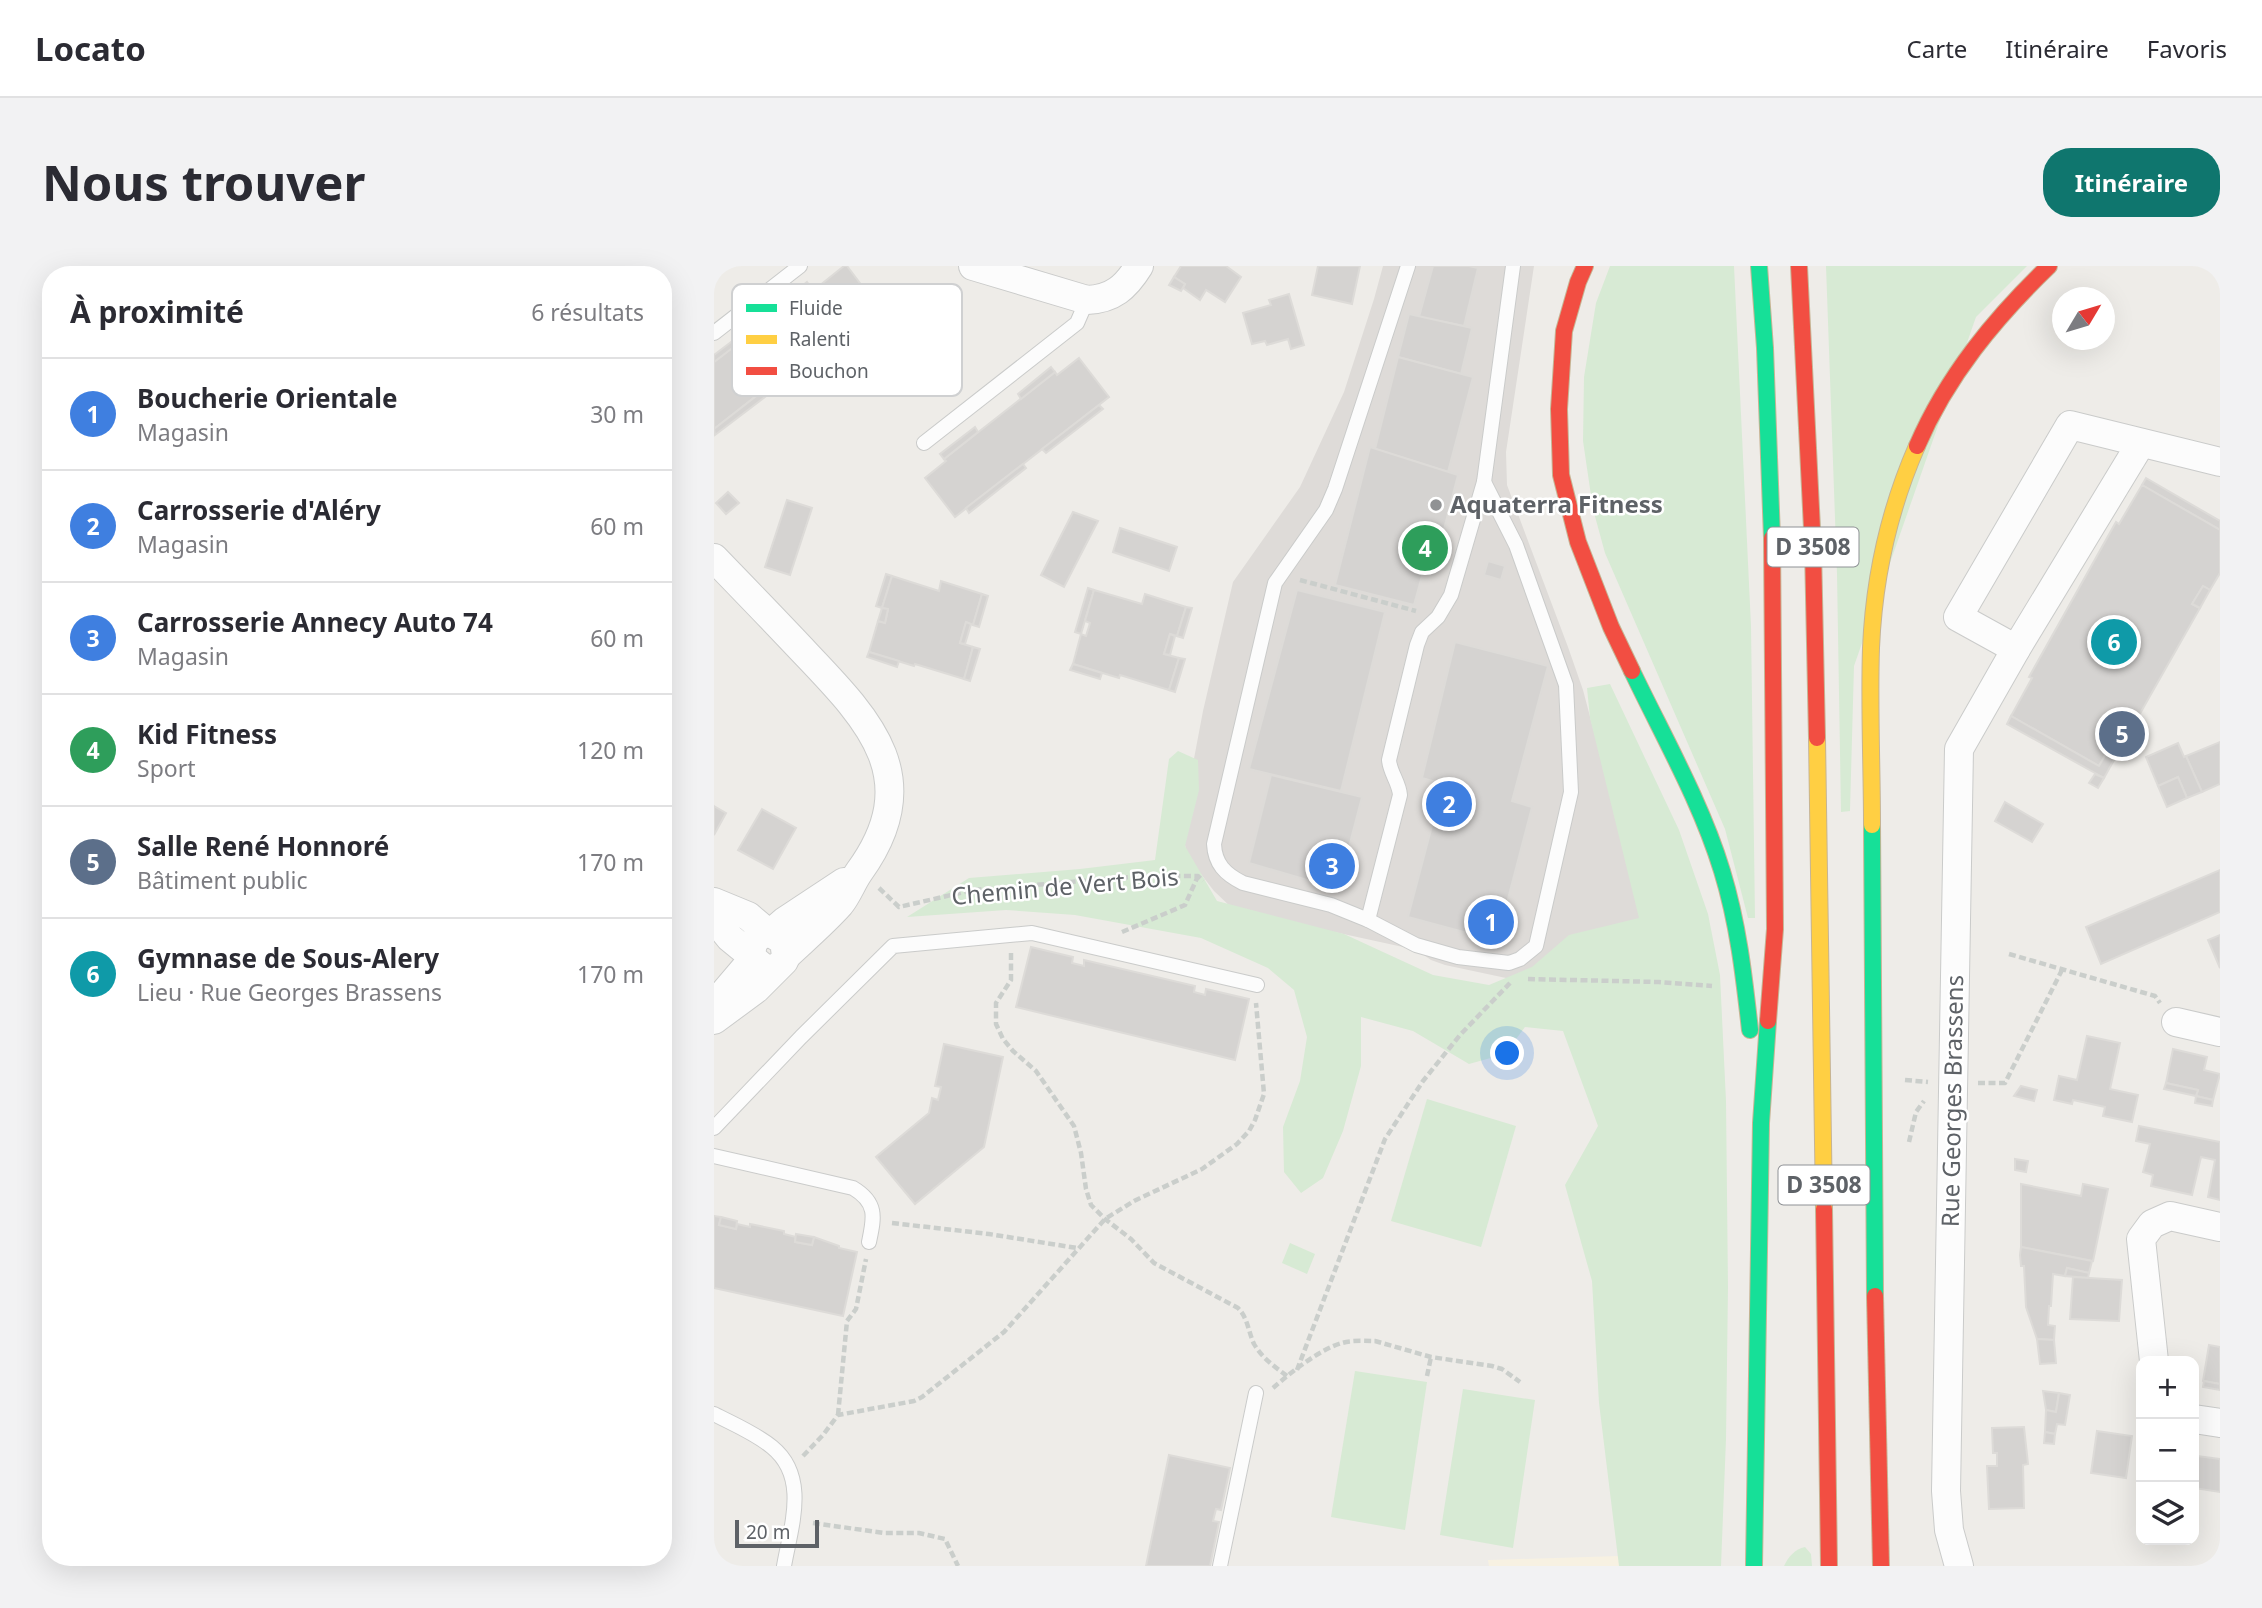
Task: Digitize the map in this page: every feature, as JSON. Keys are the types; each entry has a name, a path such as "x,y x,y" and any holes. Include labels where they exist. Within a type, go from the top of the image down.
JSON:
{"highway":[{"path":"1585,266 1564,331 1559,409 1561,475 1577,542 1611,627 1701,814 1722,872 1740,945 1761,1123"},
{"name":"D 3508","path":"1754,1566 1761,1123 1775,916 1772,504 1759,266"},
{"name":"D 3508","path":"1799,266 1809,443 1816,668 1829,1566"},
{"path":"1881,1566 1875,1336 1871,647 1882,556 1901,481 1927,421 1962,365 2004,310 2049,266"},
{"path":"1857,999 1873,693"},
{"path":"1830,1541 1841,1318"}],"street":[{"path":"973,266 1087,300 1116,293 1127,284 1139,266"},
{"path":"2016,649 1958,617 2070,425 2220,462"},
{"name":"Rue Georges Brassens","path":"1959,1566 1949,1530 1946,1491 1959,749 2016,649 2141,443"},
{"path":"714,558 840,690 875,736 884,755 890,792 879,839 860,870 785,920 768,951 756,989 714,1020"},
{"path":"714,902 748,916 768,951"},
{"path":"714,918 730,938 768,951"},
{"path":"714,1005 768,951"},
{"path":"2176,1022 2220,1032"},
{"path":"2153,1356 2141,1239 2152,1224 2170,1216 2220,1227"},
{"path":"2199,1420 2220,1423"}],"lane":[{"path":"777,284 800,266"},
{"path":"1408,266 1335,489 1325,510 1275,583 1214,844 1214,854 1221,868 1230,877 1243,883 1331,905 1368,920 1416,945 1458,957 1509,963 1520,960 1536,946 1571,792 1566,685 1517,545 1484,482"},
{"path":"1368,920 1401,795 1389,767 1389,760 1417,645 1422,632 1437,617 1451,595 1484,482 1513,266"},
{"path":"924,443 1077,323 1087,300"},
{"path":"714,333 732,319"},
{"path":"714,1128 893,946 1032,933 1256,985"},
{"path":"714,1156 853,1188 870,1203 873,1221 869,1242"},
{"path":"1220,1566 1256,1393"},
{"path":"714,1414 771,1446 789,1468 795,1485 796,1499 784,1566"}],"path":[{"path":"1280,575 1437,617"},
{"name":"Chemin de Vert Bois","path":"860,870 899,908 973,890 1143,876 1198,876 1206,883"},
{"path":"1089,946 1185,905 1198,876"},
{"path":"1009,935 1011,980 996,1003 996,1024 1013,1051 1036,1071 1074,1126 1091,1205 1154,1262 1238,1308 1244,1314 1255,1344 1269,1362 1287,1376 1318,1354 1342,1343 1375,1341 1431,1356 1492,1366 1502,1369 1520,1382"},
{"path":"2009,954 2155,996 2176,1022"},
{"path":"1921,1080 1935,1083 2005,1083 2062,970"},
{"path":"1297,1370 1385,1139 1423,1081 1468,1027 1514,979 1501,978"},
{"path":"1527,979 1659,982 1716,987"},
{"path":"838,1415 914,1401 931,1391 1004,1332 1105,1219 1134,1201 1202,1169 1237,1144 1249,1131 1260,1110 1264,1094 1258,1042 1256,985"},
{"path":"873,1221 989,1234 1078,1248"},
{"path":"789,1468 823,1435 838,1415 847,1321 856,1309 869,1242"},
{"path":"1427,1376 1431,1356"},
{"path":"793,1519 884,1533 919,1533 945,1539 958,1566"}],"shaded area":[{"path":"1383,266 1534,266 1506,452 1507,485 1583,690 1644,921 1585,995 1445,965 1418,951 1403,947 1234,910 1214,891 1186,850 1183,835 1186,801 1203,711 1233,582 1300,487 1344,392"},
{"path":"1619,1556 1619,1566 1489,1566 1488,1560"}],"green space":[{"path":"1610,266 1734,266 1751,626 1755,918 1748,918 1725,829 1605,553 1593,509 1583,441 1584,377 1596,303"},
{"path":"1826,266 2027,266 1976,317 1854,666 1850,811 1841,812 1837,574"},
{"path":"1610,684 1679,830 1708,914 1720,975 1726,1101 1728,1287 1721,1566 1619,1566 1599,1403 1592,1281 1565,1185 1598,1126 1563,1031 1525,1027 1505,1054 1469,1064 1413,1031 1361,1017 1361,1066 1343,1131 1323,1178 1301,1193 1284,1172 1283,1127 1300,1081 1307,1037 1294,990 1268,968 1201,938 1075,915 1006,910 907,917 969,878 1155,860 1169,759 1178,751 1198,760 1199,790 1185,846 1217,901 1344,934 1433,975 1489,985 1532,967 1569,935 1639,918 1590,718 1587,688"},
{"path":"1427,1099 1516,1126 1481,1247 1391,1221"},
{"path":"1290,1243 1315,1254 1307,1274 1282,1263"},
{"path":"1355,1371 1427,1382 1405,1530 1331,1517"},
{"path":"1463,1389 1535,1400 1513,1548 1440,1535"},
{"path":"1805,1547 1811,1554 1812,1566 1784,1566 1792,1554"}],"building":[{"path":"847,266 861,284 822,284"},
{"path":"1181,266 1226,266 1241,277 1225,302 1206,290 1200,300 1183,288 1185,284 1174,277"},
{"path":"1318,266 1360,266 1352,304 1312,295"},
{"path":"1433,266 1478,268 1464,326 1419,317"},
{"path":"1174,277 1185,284 1181,291 1169,285"},
{"path":"1289,294 1304,345 1291,349 1288,339 1267,345 1265,341 1252,344 1243,313 1271,305 1269,300"},
{"path":"1409,314 1472,328 1461,374 1398,357"},
{"path":"732,343 732,348 714,362 714,355"},
{"path":"732,348 732,396 756,396 714,429 714,362"},
{"path":"1398,357 1473,377 1448,472 1375,449"},
{"path":"1079,358 1109,397 955,517 925,478 946,461 944,459 1055,372 1057,375"},
{"path":"1051,367 1055,372 1021,399 1018,394"},
{"path":"756,396 766,396 715,435 714,429"},
{"path":"1099,405 1103,409 1046,453 1042,449"},
{"path":"975,427 978,432 944,459 940,454"},
{"path":"1370,447 1458,475 1435,564 1426,561 1414,605 1335,585"},
{"path":"1023,464 1026,468 969,513 966,508"},
{"path":"2146,478 2220,521 2220,530 2142,485"},
{"path":"2142,485 2220,530 2220,573 2210,590 2203,586 2192,604 2200,608 2129,733 2120,729 2099,766 2011,716 2032,678 2029,677 2116,522 2119,524"},
{"path":"728,492 739,503 726,514 716,503"},
{"path":"787,500 812,508 790,575 765,567"},
{"path":"1073,512 1098,521 1064,587 1041,575"},
{"path":"1120,528 1177,547 1169,571 1113,552"},
{"path":"1488,561 1505,566 1501,580 1484,575"},
{"path":"886,574 892,576 882,608 876,606"},
{"path":"892,576 939,591 941,581 982,594 973,625 966,622 960,643 973,647 964,679 869,652 878,621 885,623 888,609 882,608"},
{"path":"2203,586 2210,590 2200,608 2192,604"},
{"path":"1088,588 1094,590 1081,634 1075,632"},
{"path":"1094,590 1142,604 1145,594 1186,607 1177,636 1170,634 1164,654 1179,658 1169,690 1073,664 1081,634 1086,636 1090,623 1085,621"},
{"path":"1297,590 1385,612 1341,791 1249,769"},
{"path":"982,594 988,596 979,627 973,625"},
{"path":"1186,607 1192,608 1183,638 1177,636"},
{"path":"882,608 888,609 885,623 878,621"},
{"path":"966,622 971,624 965,644 960,643"},
{"path":"1170,634 1175,636 1170,655 1164,654"},
{"path":"1455,642 1548,666 1512,801 1532,807 1497,941 1408,917 1443,784 1422,778"},
{"path":"973,647 980,649 970,681 964,679"},
{"path":"869,652 899,661 897,667 867,657"},
{"path":"1179,658 1185,659 1175,692 1169,690"},
{"path":"1073,664 1102,673 1100,679 1070,670"},
{"path":"2011,716 2099,766 2120,729 2129,733 2104,778 2007,724"},
{"path":"2220,742 2220,784 2202,792 2186,756"},
{"path":"2178,743 2202,792 2187,798 2178,777 2158,786 2146,757"},
{"path":"2095,774 2104,778 2098,788 2089,783"},
{"path":"1271,775 1362,797 1338,889 1249,863"},
{"path":"2178,777 2187,798 2167,807 2158,786"},
{"path":"2005,802 2043,824 2032,842 1995,821"},
{"path":"714,806 726,813 714,835"},
{"path":"762,809 796,828 773,869 738,850"},
{"path":"2220,870 2220,912 2101,964 2086,927"},
{"path":"2220,935 2220,968 2208,940"},
{"path":"1031,947 1073,957 1072,963 1084,966 1084,960 1195,986 1194,992 1205,995 1206,989 1249,999 1235,1060 1016,1007"},
{"path":"2087,1036 2120,1043 2110,1089 2138,1095 2132,1122 2103,1116 2105,1107 2073,1100 2072,1104 2054,1100 2059,1076 2077,1080"},
{"path":"944,1044 1003,1057 984,1147 915,1204 876,1157 929,1113 932,1098 938,1100 941,1087 935,1086"},
{"path":"2173,1049 2207,1057 2204,1070 2220,1074 2213,1100 2196,1096 2198,1090 2166,1083"},
{"path":"2166,1083 2198,1090 2196,1096 2164,1089"},
{"path":"2021,1086 2037,1090 2034,1101 2014,1096"},
{"path":"2196,1096 2213,1100 2212,1106 2195,1103"},
{"path":"2139,1126 2220,1142 2220,1200 2208,1197 2215,1160 2201,1157 2192,1195 2151,1186 2153,1175 2143,1172 2150,1144 2136,1141"},
{"path":"2015,1159 2028,1161 2026,1172 2015,1170"},
{"path":"2021,1184 2081,1196 2083,1184 2108,1189 2093,1261 2021,1247"},
{"path":"714,1216 721,1217 719,1225 736,1229 737,1224 750,1227 750,1224 784,1231 784,1234 796,1237 795,1242 812,1245 814,1237 839,1248 857,1252 843,1316 714,1288"},
{"path":"721,1217 737,1221 736,1229 719,1225"},
{"path":"796,1234 814,1237 812,1245 795,1242"},
{"path":"2021,1247 2092,1261 2089,1273 2067,1268 2065,1276 2053,1274 2048,1325 2055,1326 2054,1340 2037,1339 2026,1307"},
{"path":"2067,1268 2089,1273 2088,1278 2065,1276"},
{"path":"2073,1277 2122,1280 2119,1321 2070,1319"},
{"path":"2037,1339 2054,1340 2056,1363 2040,1364"},
{"path":"2209,1345 2220,1347 2220,1384 2203,1381"},
{"path":"2204,1381 2220,1384 2220,1390 2203,1387"},
{"path":"2043,1391 2059,1393 2056,1412 2046,1410"},
{"path":"2059,1393 2070,1395 2065,1425 2057,1424 2055,1434 2045,1432 2046,1410 2056,1412"},
{"path":"2024,1427 2028,1464 2023,1465 2024,1508 1989,1509 1987,1466 1997,1466 1997,1453 1993,1453 1992,1428"},
{"path":"2097,1431 2132,1436 2126,1478 2091,1473"},
{"path":"2045,1432 2055,1434 2054,1444 2044,1443"},
{"path":"1169,1455 1230,1468 1221,1510 1216,1509 1213,1521 1219,1522 1210,1566 1146,1566"},
{"path":"2199,1456 2220,1459 2220,1492 2199,1489"}],"traffic: fast":[{"path":"1759,266 1772,538"},
{"path":"1632,671 1692,795 1722,871 1736,930 1750,1030"},
{"path":"1872,825 1875,1296"},
{"path":"1754,1566 1761,1123 1768,1021"}],"traffic: slow":[{"path":"1872,825 1870,670 1879,570 1898,495 1917,446"},
{"path":"1817,738 1824,1209"}],"traffic: jam":[{"path":"1585,266 1564,331 1559,409 1561,475 1578,542 1611,627 1632,671"},
{"path":"1799,266 1813,549 1817,738"},
{"path":"1917,446 1943,396 1974,349 1991,327 2049,266"},
{"path":"1768,1021 1775,929 1772,538"},
{"path":"1824,1209 1829,1566"},
{"path":"1875,1296 1881,1566"}],"place":[{"name":"Aquaterra Fitness","path":"1436,505"},
{"name":"Kid Fitness","path":"1425,548"},
{"name":"Gymnase de Sous-Alery","path":"2114,642"},
{"name":"Salle René Honnoré","path":"2122,734"},
{"name":"Carrosserie d'Aléry","path":"1449,804"},
{"name":"Carrosserie Annecy Auto 74","path":"1332,866"},
{"name":"Boucherie Orientale","path":"1491,922"}]}
